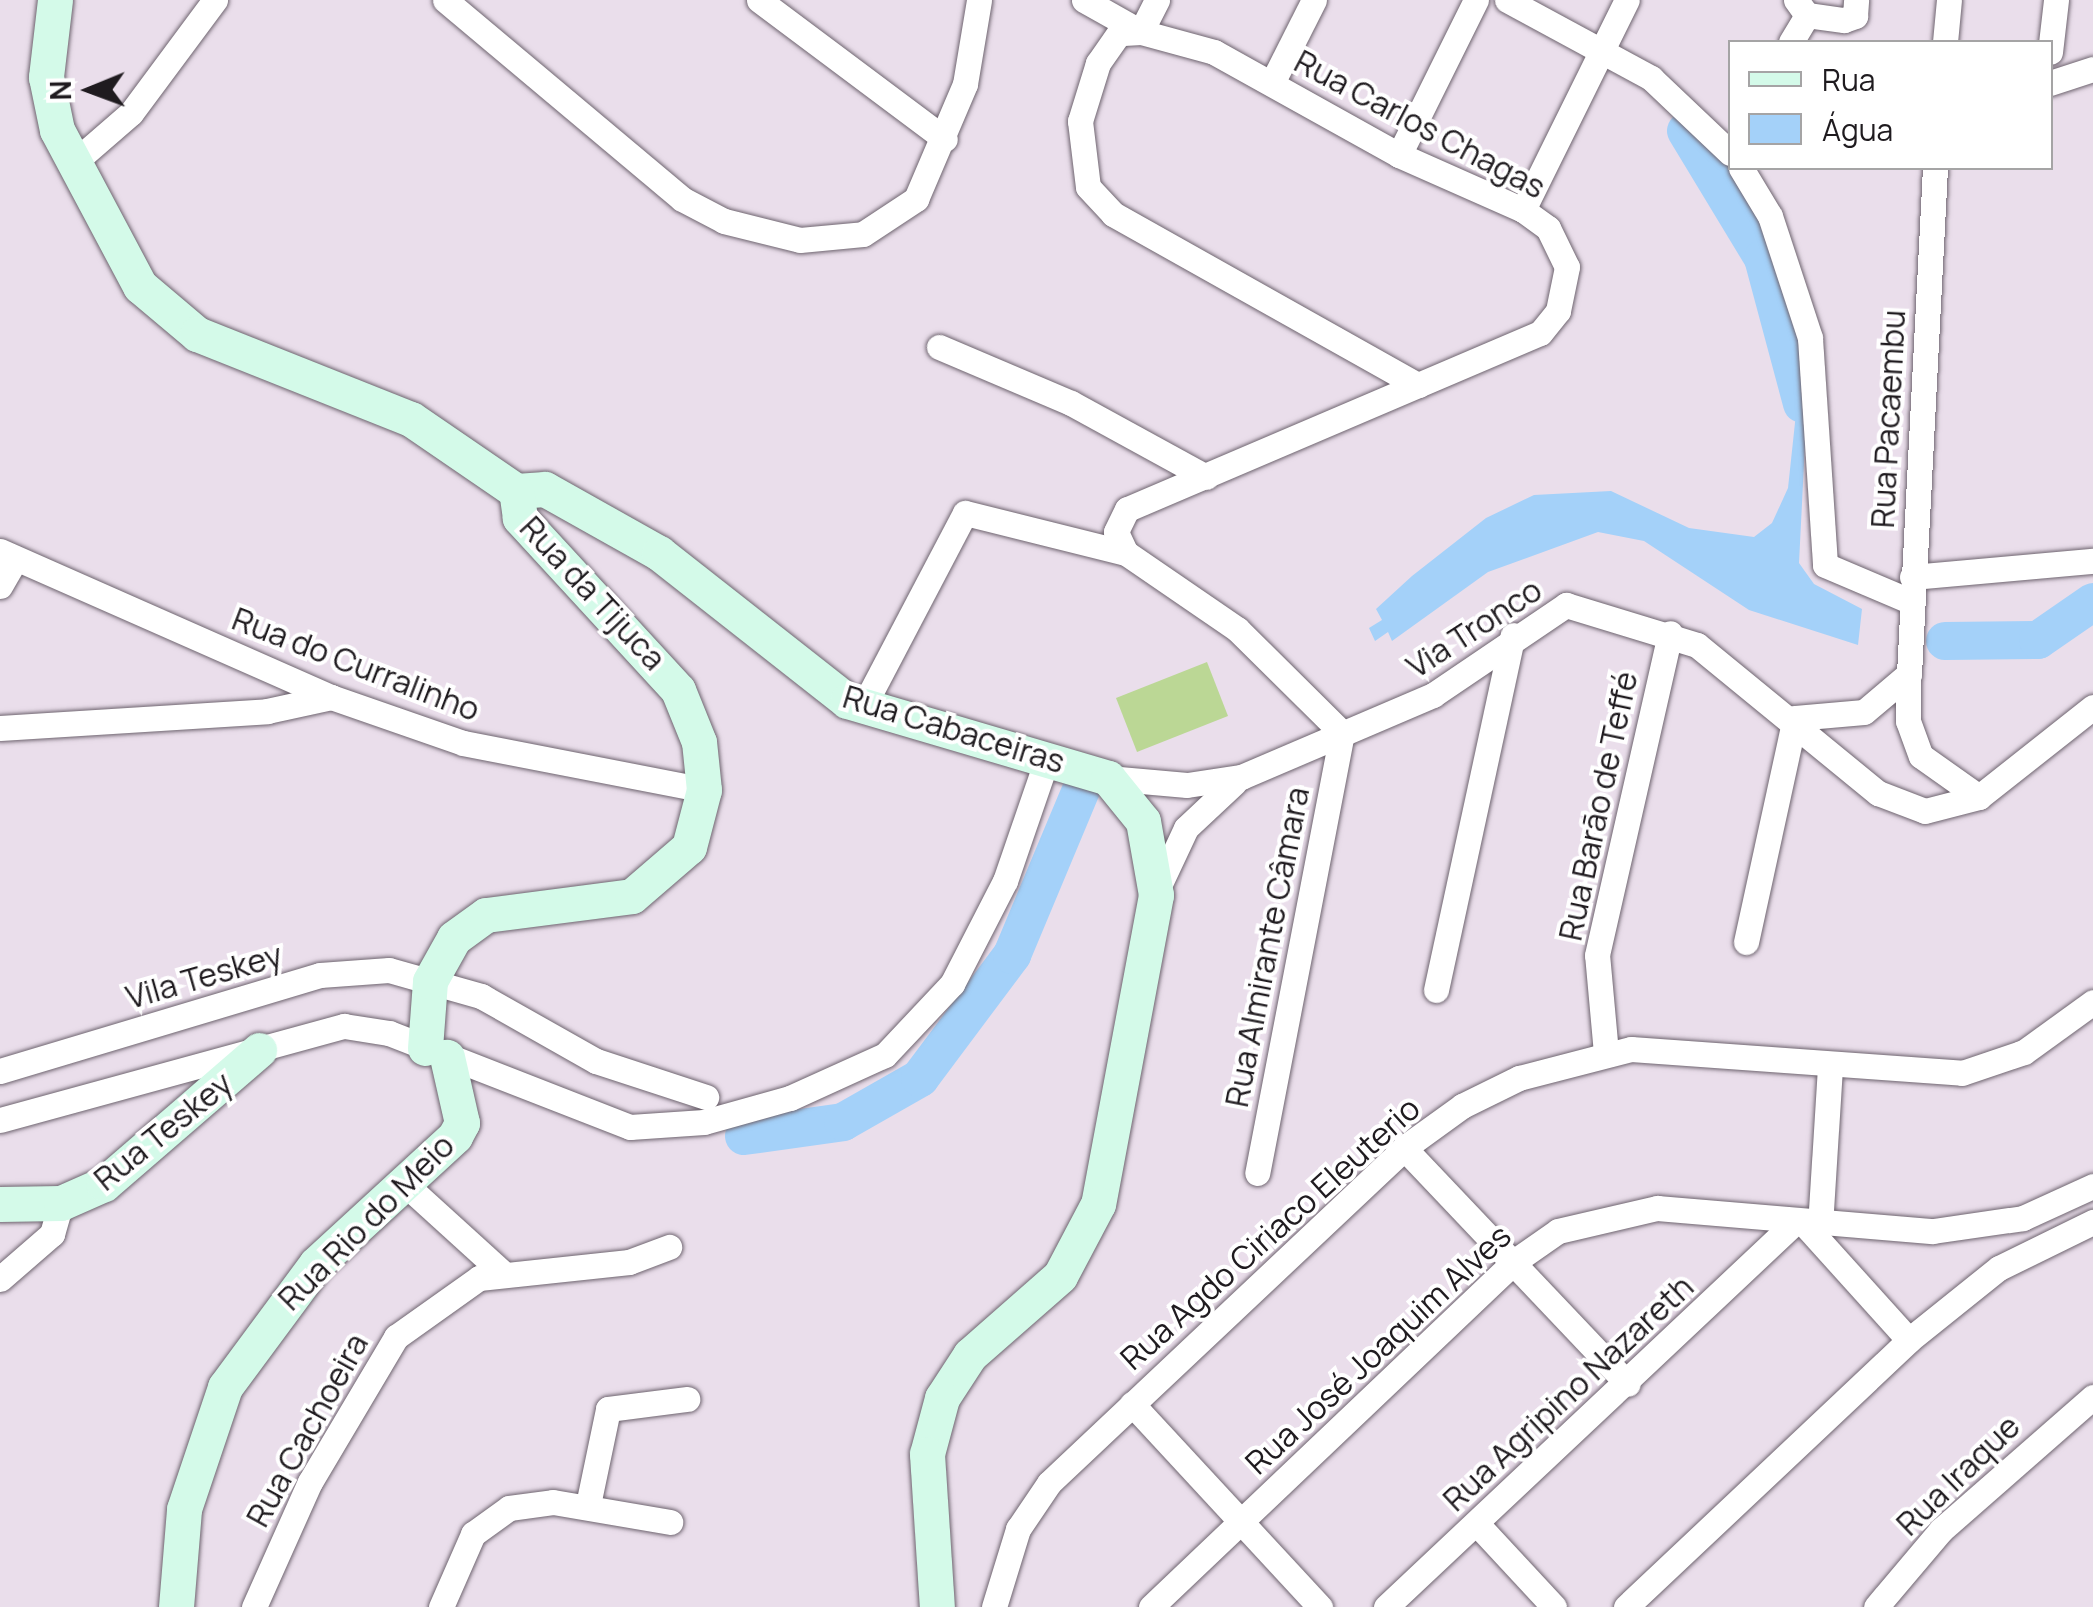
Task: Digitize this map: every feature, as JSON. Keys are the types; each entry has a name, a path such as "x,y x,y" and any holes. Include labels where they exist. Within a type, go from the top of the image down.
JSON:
{"main road":[{"name":"Rua Cabaceiras","path":"55,0 49,104 72,165 121,259 177,322 425,426 516,490 544,490 660,553 824,687 863,707 1108,778 1143,821 1156,895 1088,1234 1060,1276 970,1355 932,1426 938,1607"},
{"name":"Rua da Tijuca","path":"436,1052 430,981 454,938 486,915 611,902 651,885 689,847 704,790 700,742 678,690 520,518 516,490"},
{"name":"Rua Teskey","path":"61,1203 122,1170 259,1050"},
{"name":"Rua Rio do Meio","path":"176,1607 184,1509 224,1387 316,1264 406,1186 462,1122 436,1052"},
{"path":"0,1204 61,1203"}],"street":[{"path":"72,165 130,113 215,0"},
{"path":"444,0 682,199 761,233 834,240 892,222 916,198 944,139 974,53 980,0"},
{"path":"759,0 944,139"},
{"name":"Rua Carlos Chagas","path":"1084,0 1141,32 1177,37 1272,83 1399,155 1523,210 1561,246 1558,311 1540,333 1128,509 1116,532 1126,553"},
{"path":"1156,0 1141,32 1119,34 1106,47 1084,102 1080,168 1098,202 1418,386"},
{"path":"1272,83 1314,0"},
{"path":"1399,155 1476,0"},
{"path":"1507,0 1604,50 1691,109 1728,149"},
{"path":"1523,210 1627,0"},
{"path":"1791,40 1801,8 1850,18 1856,0"},
{"path":"1946,40 1949,0"},
{"path":"2051,40 2056,0"},
{"path":"2053,82 2093,68"},
{"path":"1743,170 1770,216 1810,338 1826,565 1911,589 2093,562"},
{"name":"Rua Pacaembu","path":"1935,170 1911,589 1908,721 1921,756 1979,798"},
{"path":"939,347 1071,403 1206,476"},
{"path":"863,707 965,513 1126,553 1238,629 1342,734"},
{"path":"0,586 8,556"},
{"name":"Rua do Curralinho","path":"8,556 331,697 463,743 704,790"},
{"name":"Via Tronco","path":"1108,778 1187,785 1242,777 1434,695 1549,610 1581,605 1670,633 1720,658 1899,805 1947,809 1979,798 2093,706"},
{"name":"Rua Barão de Teffé","path":"1606,1053 1597,955 1670,633"},
{"path":"1436,990 1513,635"},
{"path":"1746,942 1795,718 1864,712 1908,674"},
{"path":"0,728 267,711 331,697"},
{"name":"Rua Almirante Câmara","path":"1256,1173 1342,734"},
{"path":"0,1120 344,1026 436,1052 630,1127 704,1122 838,1081 885,1055 952,984 1005,882 1047,759"},
{"path":"1156,895 1186,828 1242,777"},
{"name":"Vila Teskey","path":"0,1070 320,975 389,970 480,996 620,1071 706,1097"},
{"name":"Rua Agdo Ciriaco Eleuterio","path":"994,1607 1033,1502 1404,1148 1491,1090 1606,1053 1924,1074 1988,1068 2093,1002"},
{"path":"1830,1065 1806,1225 1910,1340"},
{"path":"1404,1148 1628,1384"},
{"path":"406,1186 504,1274"},
{"name":"Rua José Joaquim Alves","path":"1152,1607 1515,1261 1558,1231 1618,1211 1710,1209 1806,1225 1994,1225 2093,1186"},
{"path":"0,1279 52,1234 61,1203"},
{"path":"1626,1607 1910,1340 1999,1268 2093,1222"},
{"name":"Rua Agripino Nazareth","path":"1386,1607 1806,1225"},
{"name":"Rua Cachoeira","path":"254,1607 310,1482 396,1338 478,1278 630,1262 669,1246"},
{"name":"Rua Iraque","path":"1876,1607 1942,1530 2093,1397"},
{"path":"588,1505 608,1409 687,1399"},
{"path":"1132,1404 1320,1607"},
{"path":"441,1607 457,1562 489,1518 531,1503 588,1505 670,1522"},
{"path":"1477,1524 1554,1607"}],"green space":[{"path":"1207,662 1228,716 1137,752 1116,698"}],"water":[{"path":"1797,404 1807,404 1799,563 1814,584 1862,609 1858,645 1749,610 1644,541 1598,532 1488,572 1392,641 1388,632 1375,641 1369,628 1382,620 1376,609 1486,518 1534,495 1611,491 1689,528 1754,537 1772,523 1788,488"}],"waterway":[{"path":"1686,131 1763,258 1802,404"},
{"path":"1945,641 2038,640 2093,602"},
{"path":"744,1136 843,1122 920,1078 1012,955 1083,785"}]}
